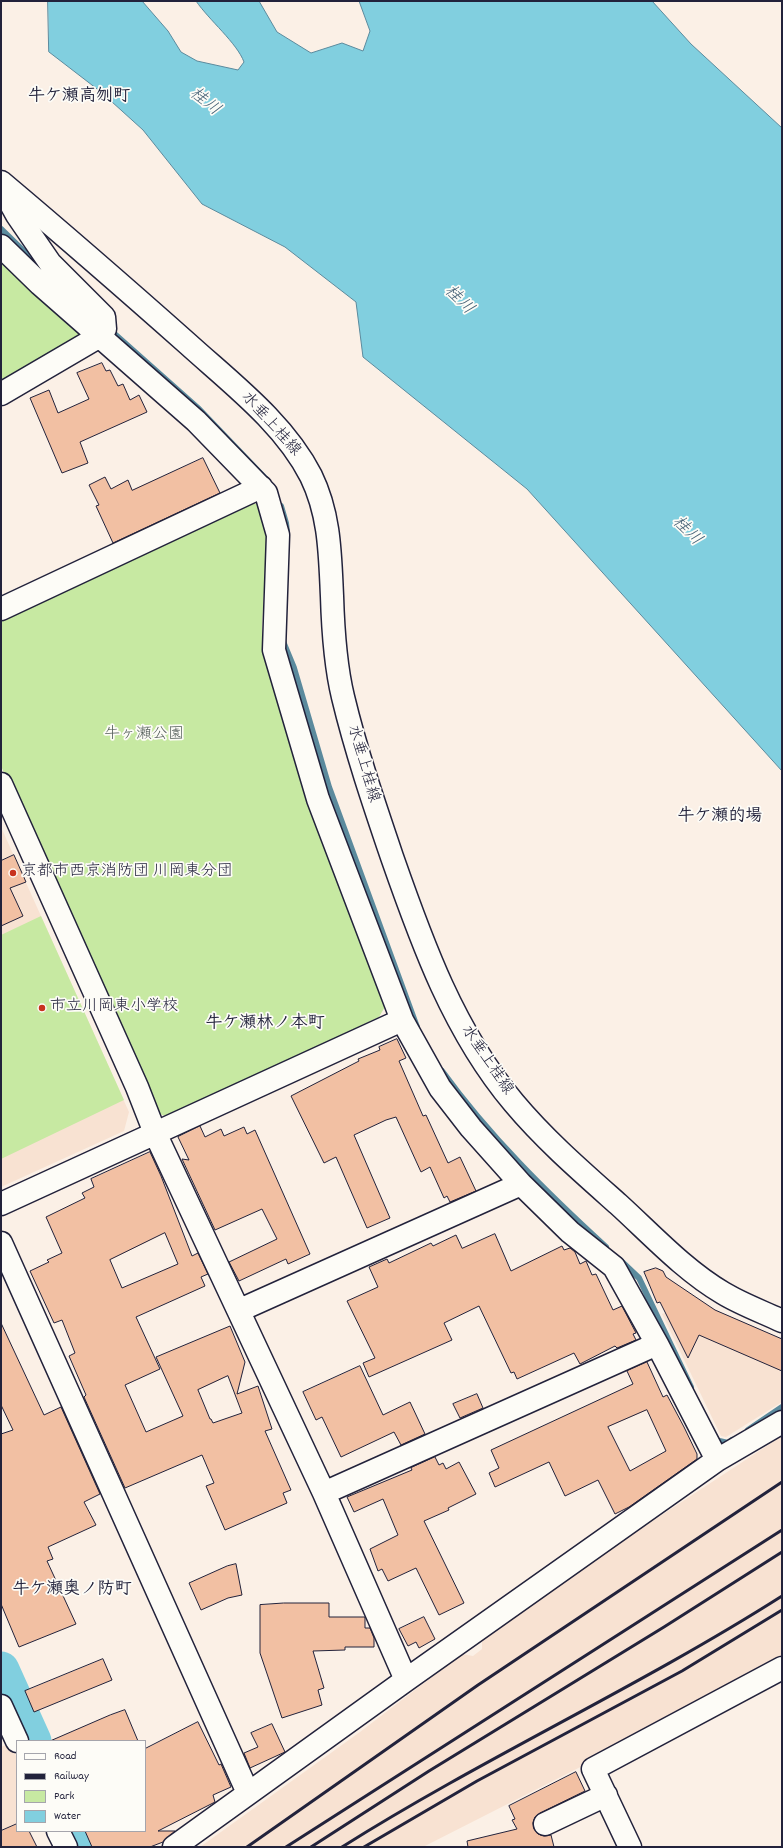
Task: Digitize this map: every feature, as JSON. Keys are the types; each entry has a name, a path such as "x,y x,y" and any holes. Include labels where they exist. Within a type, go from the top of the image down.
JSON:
{"street":[{"name":"水垂上桂線","path":"1,182 237,388 290,443 311,476 325,512 330,541 333,629 341,689 369,790 408,904 450,1005 478,1054 513,1102 544,1135 700,1278 724,1294 782,1321"},
{"path":"1,186 17,214 50,263 103,327 266,493 278,535 274,650 318,799 402,1020 440,1088 471,1128 520,1184 570,1232 614,1267 657,1344 717,1460"},
{"path":"1,246 40,284 103,327"},
{"path":"1,394 103,327"},
{"path":"1,608 260,487"},
{"path":"1,784 130,1073 155,1133 240,1310 324,1493 406,1680"},
{"path":"1,1204 402,1020"},
{"path":"240,1310 520,1184"},
{"path":"1,1243 248,1793"},
{"path":"324,1493 657,1344"},
{"path":"174,1847 406,1680 717,1460 782,1422"},
{"path":"630,1847 593,1769 782,1668"},
{"path":"1,1706 17,1740"},
{"path":"545,1824 606,1795"},
{"path":"58,1832 66,1847"}],"shaded area":[{"name":"市立川岡東小学校","path":"1,827 129,1112 124,1131 1,1187"},
{"path":"696,1298 709,1307 782,1339 782,1402 726,1437 721,1436 662,1314"},
{"path":"782,1436 782,1656 602,1756 423,1847 200,1847 360,1732 462,1654 473,1656 482,1649 482,1639 613,1547"},
{"path":"10,1743 16,1756 16,1824 1,1831 1,1747"}],"green space":[{"path":"1,259 79,329 79,340 1,384"},
{"name":"牛ヶ瀬公園","path":"243,503 257,504 267,532 262,643 386,1005 379,1017 169,1117 156,1113 1,766 1,616"},
{"name":"市立川岡東小学校","path":"41,916 124,1100 1,1159 1,935"}],"water":[{"name":"桂川","path":"48,1 142,1 168,31 181,52 197,61 238,70 244,62 240,55 229,39 196,1 259,1 277,32 311,53 342,43 363,51 370,31 359,1 652,1 691,44 782,128 782,771 527,489 363,357 356,302 285,247 202,204 143,130 101,92 49,52"}],"building":[{"path":"102,363 106,371 110,370 118,386 123,384 130,400 139,395 147,412 80,442 88,463 62,473 30,398 49,390 58,413 89,399 77,373"},
{"path":"203,458 220,493 113,543 96,506 99,505 89,485 105,477 111,489 128,480 132,490"},
{"path":"14,855 26,882 10,888 23,916 1,926 1,861"},
{"path":"397,1039 406,1058 399,1061 423,1116 426,1115 448,1163 460,1157 476,1191 450,1202 447,1196 444,1198 430,1167 421,1172 396,1117 386,1120 354,1135 390,1218 367,1228 336,1157 324,1163 291,1096 359,1061 358,1059 380,1050 379,1047"},
{"path":"200,1126 205,1137 221,1129 224,1136 244,1127 247,1134 255,1130 310,1254 288,1264 286,1259 239,1281 229,1262 277,1239 262,1209 215,1230 182,1159 189,1160 178,1137"},
{"path":"150,1152 161,1176 192,1256 198,1253 208,1274 201,1277 205,1286 136,1317 160,1369 125,1385 146,1432 183,1416 156,1357 230,1326 245,1362 237,1394 258,1386 272,1429 265,1431 291,1490 283,1493 287,1503 225,1530 206,1486 214,1483 202,1455 125,1488 84,1397 86,1395 69,1356 75,1353 62,1320 54,1323 30,1271 49,1262 47,1260 62,1253 46,1217 85,1198 82,1193 94,1187 91,1179","holes":["165,1233 178,1264 122,1288 110,1260","228,1376 242,1413 213,1423 198,1390"]},
{"path":"495,1234 511,1271 562,1246 564,1250 570,1248 575,1252 580,1264 586,1261 592,1275 596,1274 613,1310 622,1306 636,1333 633,1334 636,1340 617,1348 615,1346 580,1364 574,1353 517,1379 514,1372 511,1373 479,1306 444,1323 452,1340 369,1377 363,1363 375,1358 347,1301 378,1287 369,1267 387,1259 389,1263 431,1243 433,1246 456,1235 462,1248"},
{"path":"656,1268 663,1271 666,1277 715,1310 782,1339 782,1371 699,1335 688,1358 660,1302 657,1303 644,1272"},
{"path":"1,1323 44,1415 61,1407 100,1494 84,1502 96,1525 48,1547 53,1559 47,1561 76,1624 19,1647 1,1604 1,1434 13,1430 1,1405"},
{"path":"647,1362 663,1397 667,1395 684,1427 697,1454 697,1459 629,1507 615,1514 598,1480 565,1496 549,1462 495,1487 489,1473 499,1468 491,1450 633,1384 627,1371","holes":["647,1410 666,1451 630,1471 608,1427"]},
{"path":"360,1366 383,1415 410,1402 425,1434 401,1445 394,1432 341,1457 322,1417 316,1420 303,1392"},
{"path":"477,1394 483,1408 460,1418 453,1404"},
{"path":"435,1457 439,1465 443,1463 446,1469 459,1462 476,1494 448,1508 449,1510 424,1521 464,1603 439,1615 416,1568 388,1581 382,1569 378,1571 370,1549 398,1535 383,1499 354,1512 347,1497 412,1470 411,1468"},
{"path":"236,1564 242,1595 228,1598 201,1610 189,1583 227,1566"},
{"path":"284,1603 329,1603 329,1617 365,1617 365,1628 370,1628 374,1638 374,1647 345,1647 345,1650 313,1651 324,1688 318,1690 322,1705 282,1718 260,1653 260,1605"},
{"path":"424,1617 435,1639 419,1648 416,1642 408,1646 399,1629"},
{"path":"103,1659 112,1680 34,1712 25,1691"},
{"path":"125,1710 138,1740 52,1740"},
{"path":"198,1722 219,1765 221,1764 231,1787 213,1795 215,1802 158,1831 175,1831 163,1842 150,1847 92,1847 85,1832 146,1832 146,1748"},
{"path":"272,1724 285,1752 250,1768 244,1753 258,1747 251,1733"},
{"path":"576,1772 585,1791 540,1813 535,1817 533,1823 534,1829 538,1834 544,1836 551,1835 554,1847 468,1847 467,1841 517,1829 512,1820 515,1819 509,1806"},
{"path":"16,1824 16,1832 30,1832 37,1847 1,1847 1,1831"}],"waterway":[{"path":"1,229 43,270"},
{"path":"109,329 199,409 266,479"},
{"path":"281,506 287,532"},
{"path":"282,639 294,668 329,787 417,1027"},
{"path":"442,1071 499,1141 562,1206 606,1247"},
{"path":"620,1260 639,1278 691,1387"},
{"path":"748,1430 782,1407"},
{"path":"714,1437 715,1440 728,1443 732,1440"},
{"path":"1,1670 33,1740"},
{"path":"74,1832 81,1847"}],"railway":[{"path":"247,1847 478,1685 782,1482"},
{"path":"286,1847 782,1530"},
{"path":"311,1847 429,1771 664,1627 782,1552"},
{"path":"342,1847 396,1814 506,1752 673,1661 782,1596"},
{"path":"364,1847 477,1781 682,1671 782,1610"}],"place":[{"name":"京都市西京消防団 川岡東分団","path":"13,873"},
{"name":"市立川岡東小学校","path":"42,1008"}],"district":[{"name":"牛ケ瀬高刎町","path":"79,98"},
{"name":"牛ケ瀬的場","path":"720,818"},
{"name":"牛ケ瀬林ノ本町","path":"265,1025"},
{"name":"牛ケ瀬奥ノ防町","path":"72,1591"}]}
